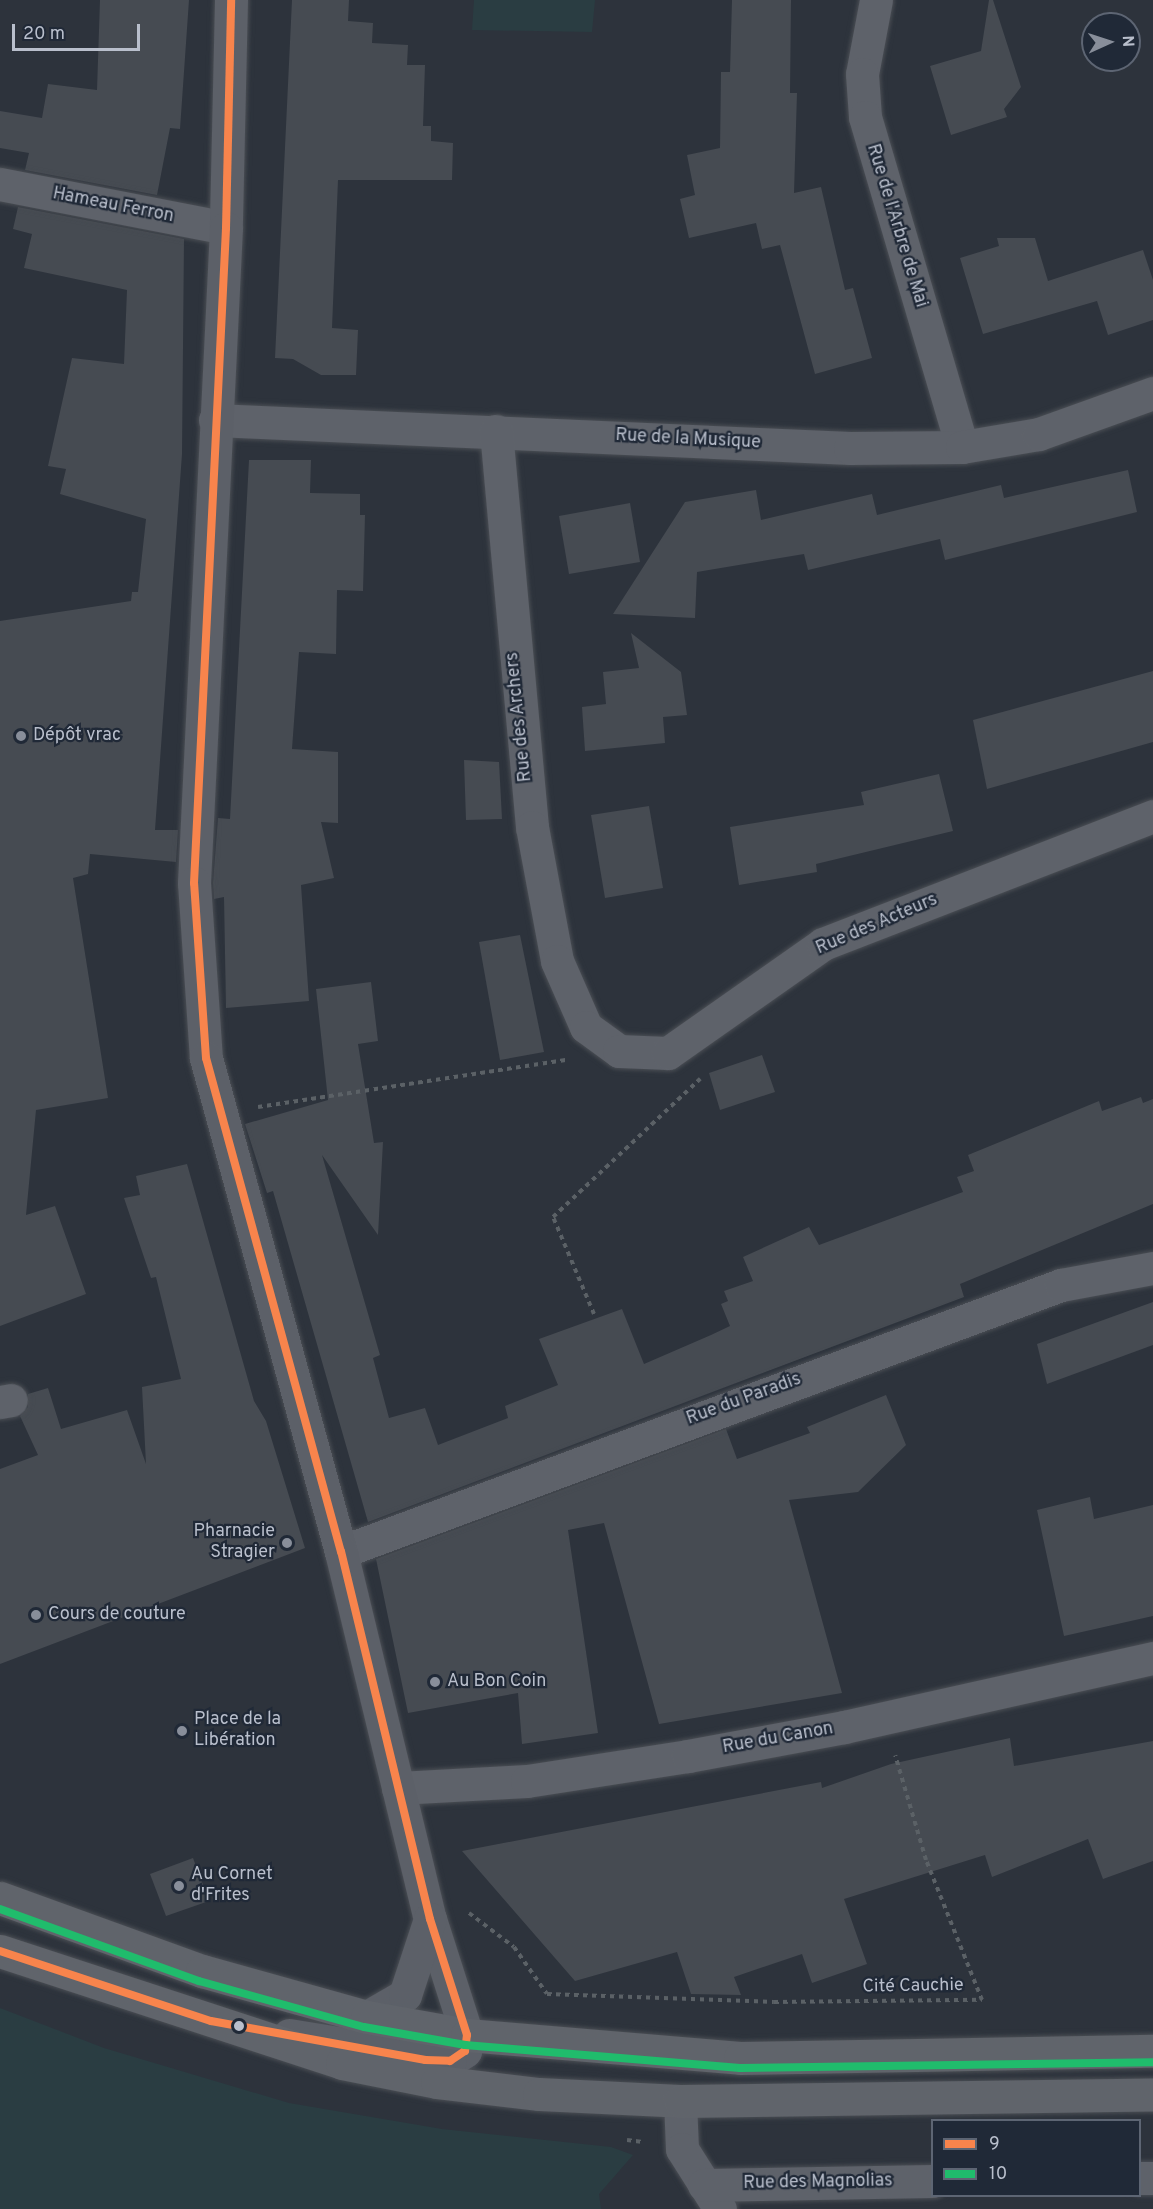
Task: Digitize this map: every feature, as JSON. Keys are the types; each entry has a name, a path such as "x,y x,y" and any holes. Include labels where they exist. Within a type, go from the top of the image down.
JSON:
{"main road":[{"path":"211,2021 425,2060 450,2061 465,2051 467,2035 430,1919 341,1552 217,1113 199,996 194,883 226,228 231,0"},
{"path":"0,1898 202,1971 367,2017 467,2035 740,2058 1153,2051"},
{"path":"367,2017 405,1995 430,1919"},
{"path":"0,1951 342,2063 437,2082 539,2094 680,2101 1153,2094"}],"street":[{"name":"Rue de l'Arbre de Mai","path":"876,0 862,74 865,117 962,447"},
{"name":"Hameau Ferron","path":"0,183 226,228"},
{"name":"Rue de la Musique","path":"215,420 850,448 962,447 1039,434 1153,393"},
{"name":"Rue des Archers","path":"496,431 532,827 557,961 572,998"},
{"name":"Rue des Acteurs","path":"572,998 586,1027 619,1051 668,1053 697,1037 823,944 1153,816"},
{"name":"Rue du Paradis","path":"341,1552 1061,1285 1153,1268"},
{"name":"Rue du Canon","path":"398,1788 526,1781 884,1719 1153,1658"},
{"path":"680,2101 682,2149 712,2197"},
{"name":"Rue des Magnolias","path":"712,2197 931,2181"}],"path":[{"path":"594,1314 553,1217 700,1081 697,1037"},
{"path":"217,1113 559,1062 607,1042"},
{"name":"Cité Cauchie","path":"430,1919 459,1905 514,1947 547,1994 774,2002 982,2000 926,1860 884,1719"}],"green space":[{"path":"474,0 595,0 592,32 472,30"},
{"path":"0,2008 104,2048 289,2103 442,2129 611,2147 633,2155 599,2194 601,2209 0,2209"}],"building":[{"path":"100,0 189,0 180,129 170,128 157,195 25,170 29,153 0,148 0,111 42,118 48,84 97,90"},
{"path":"292,0 349,0 348,21 373,23 372,43 408,45 407,65 425,65 423,126 431,126 431,141 453,143 452,180 338,180 332,328 358,330 356,375 321,375 293,359 275,358"},
{"path":"732,0 791,0 790,93 797,93 794,193 821,187 845,290 853,288 872,358 815,374 780,245 762,249 756,223 689,238 680,199 695,195 687,155 720,148 721,72 730,72"},
{"path":"989,0 993,0 1021,87 1004,109 1007,117 951,135 930,66 981,51"},
{"path":"18,207 184,239 182,454 155,830 178,830 176,862 90,854 88,874 73,878 108,1098 36,1110 26,1215 55,1206 86,1294 0,1326 0,621 131,601 132,592 138,592 146,519 60,494 66,469 48,466 72,358 124,364 127,290 24,268 32,234 13,229"},
{"path":"997,238 1035,238 1048,281 1143,250 1153,280 1153,320 1108,335 1097,301 983,334 960,258 999,246"},
{"path":"249,460 311,460 310,493 360,494 360,515 365,515 363,591 337,590 336,654 299,652 292,749 338,752 338,823 321,822 334,878 301,885 309,1001 226,1008 224,897 214,899 213,883 218,818 230,819"},
{"path":"1128,470 1137,512 945,560 940,539 808,570 804,554 697,572 695,618 613,614 685,502 756,490 761,520 872,494 877,515 1001,485 1004,498"},
{"path":"630,503 640,562 569,574 559,516"},
{"path":"631,633 681,672 687,715 663,717 665,743 585,751 582,707 606,704 603,672 639,668"},
{"path":"1153,671 1153,742 987,789 973,720"},
{"path":"464,760 499,762 502,819 466,820"},
{"path":"939,774 953,831 816,864 817,872 739,885 730,827 864,805 861,792"},
{"path":"649,806 663,888 605,898 591,815"},
{"path":"520,935 544,1052 500,1060 479,942"},
{"path":"371,982 378,1041 358,1044 374,1143 383,1142 378,1235 322,1155 380,1355 373,1358 389,1418 425,1408 438,1445 508,1418 505,1406 558,1385 539,1339 622,1309 644,1364 730,1326 721,1304 728,1301 724,1291 753,1281 743,1257 809,1227 819,1245 963,1192 957,1177 974,1171 968,1155 1099,1101 1102,1111 1141,1097 1143,1103 1153,1099 1153,1204 960,1284 964,1297 368,1522 273,1191 267,1193 245,1124 328,1100 316,989"},
{"path":"762,1055 775,1092 720,1110 709,1073"},
{"path":"187,1164 254,1401 266,1421 305,1548 0,1664 0,1469 38,1455 20,1416 28,1407 28,1394 48,1388 61,1429 127,1410 146,1464 142,1387 181,1379 156,1277 151,1278 124,1198 140,1195 136,1176"},
{"path":"1153,1302 1153,1345 1047,1384 1037,1344"},
{"path":"886,1395 906,1445 858,1492 789,1500 842,1693 659,1724 604,1523 568,1530 598,1733 522,1744 518,1693 408,1713 376,1559 726,1429 737,1459 810,1433 807,1427"},
{"path":"1090,1497 1094,1519 1153,1505 1153,1616 1064,1636 1037,1510"},
{"path":"1010,1738 1014,1766 1153,1741 1153,1861 1103,1879 1088,1839 992,1877 985,1855 844,1899 867,1964 812,1983 802,1954 734,1977 741,1995 691,1994 677,1952 575,1981 462,1851 821,1782 822,1788 891,1764"},
{"path":"193,1858 209,1901 166,1916 150,1874"}],"transit line":[{"name":"9","path":"0,1951 211,2021 425,2060 450,2061 465,2051 467,2035 430,1919 341,1552 206,1058 194,883 226,228 231,0"},
{"name":"10","path":"0,1909 199,1981 364,2027 465,2045 740,2068 1153,2062"}],"place":[{"name":"Dépôt vrac","path":"21,736"},
{"name":"Pharnacie Stragier","path":"287,1543"},
{"name":"Cours de couture","path":"36,1615"},
{"name":"Au Bon Coin","path":"435,1682"},
{"name":"Place de la Libération","path":"182,1731"},
{"name":"Au Cornet d'Frites","path":"179,1886"}]}
